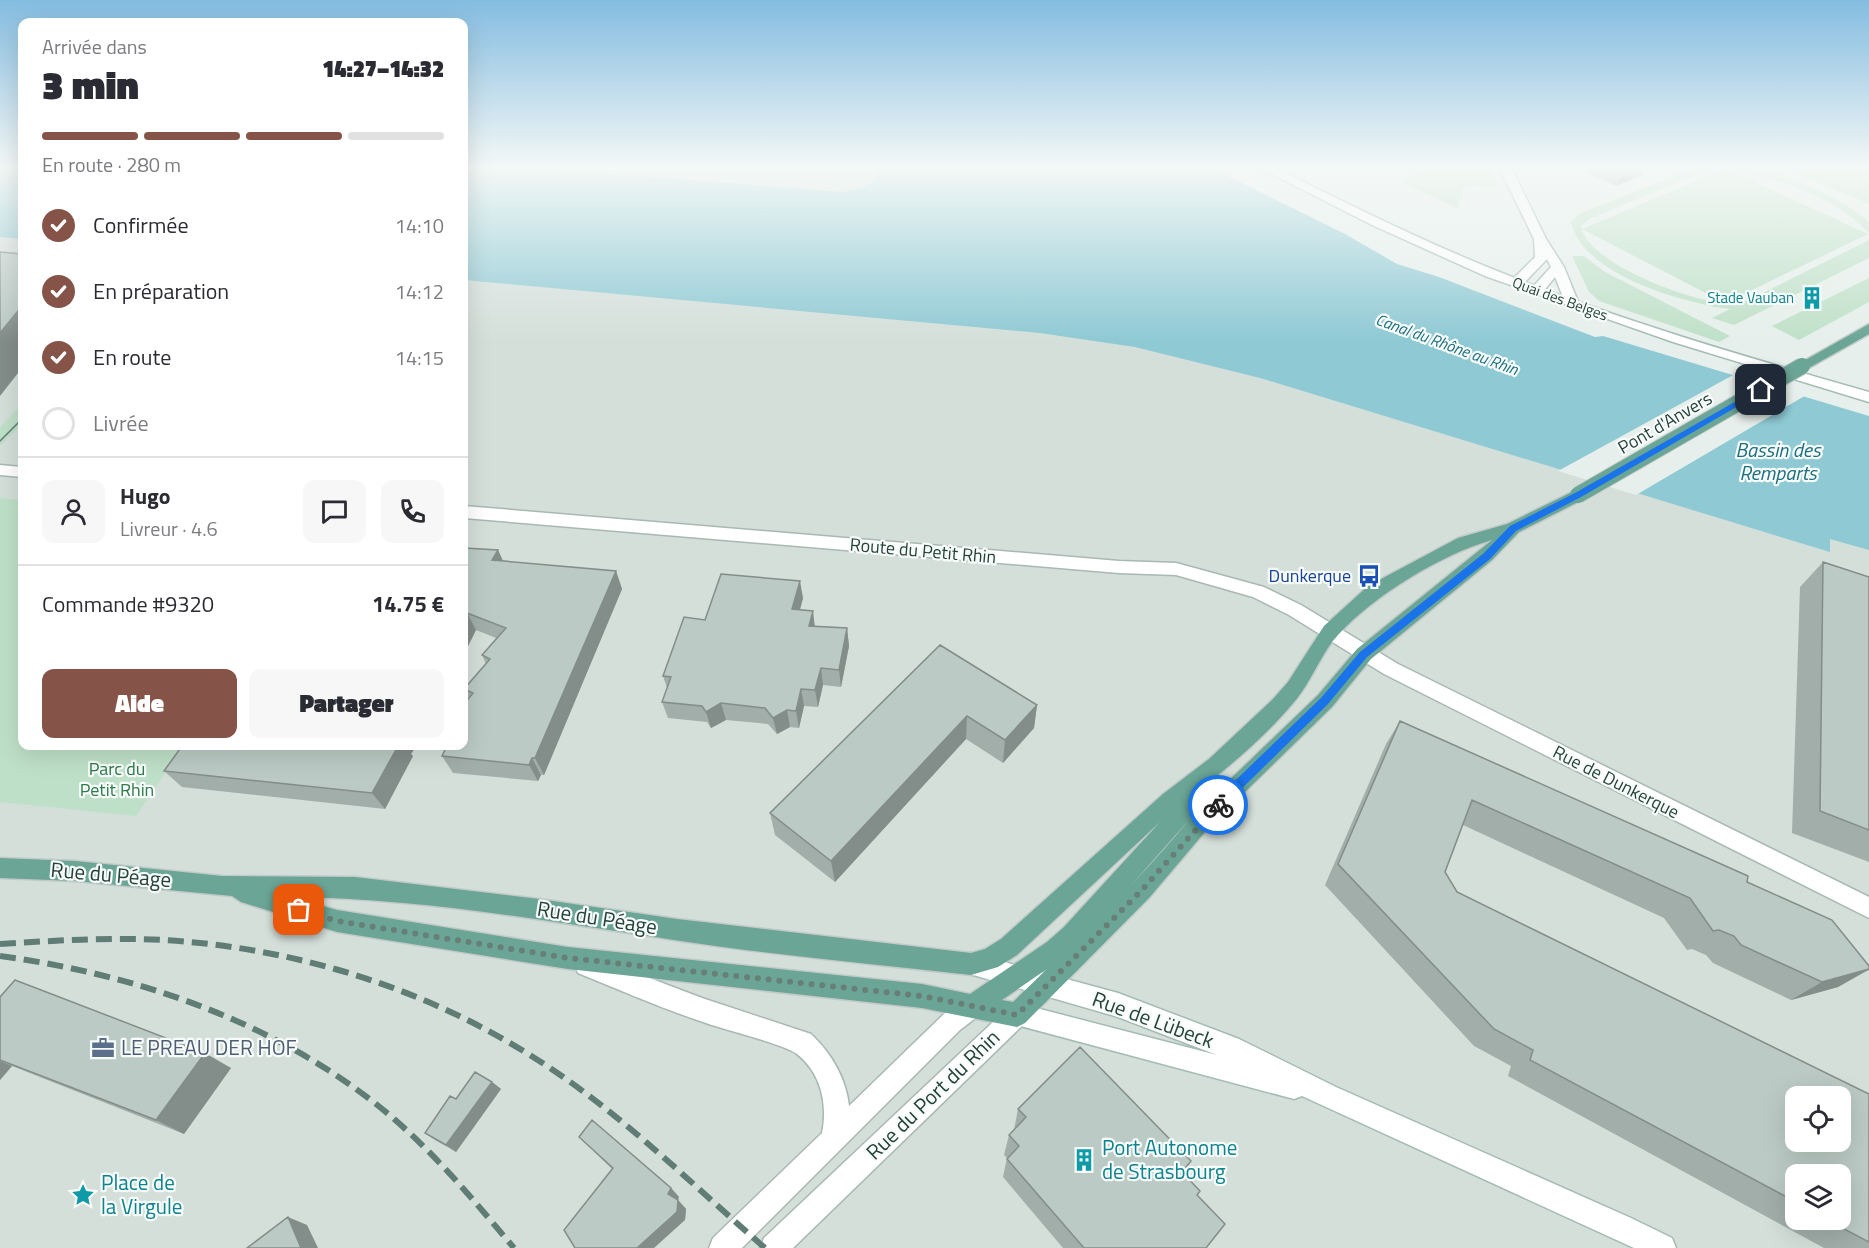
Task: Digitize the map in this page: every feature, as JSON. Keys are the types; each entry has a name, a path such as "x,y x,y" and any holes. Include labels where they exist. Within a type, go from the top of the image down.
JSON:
{"main road":[{"name":"Pont d'Anvers","path":"1513,528 1578,495 1869,328"},
{"name":"Rue du Port du Rhin","path":"971,964 990,959 1009,947 1170,800 1216,765 1280,705 1295,687 1330,631 1353,608 1385,583 1464,542 1513,528"},
{"name":"Rue du Port du Rhin","path":"1017,1015 1141,891 1203,819 1331,694 1364,654 1486,556 1513,528"},
{"name":"Rue du Port du Rhin","path":"974,1005 1055,950 1072,935 1181,813 1216,765"},
{"name":"Rue du Péage","path":"0,867 75,871 222,886 355,887 539,909 689,932 971,964"},
{"name":"Rue du Péage","path":"222,886 337,921 568,958 922,996 974,1005"},
{"name":"Rue de Lübeck","path":"974,1005 1017,1015"}],"street":[{"name":"Quai des Belges","path":"1384,225 1572,304 1745,361 1869,397"},
{"path":"1533,225 1558,267 1572,304"},
{"path":"1516,282 1541,258 1540,239"},
{"path":"1538,290 1558,267"},
{"path":"0,470 18,472"},
{"name":"Route du Petit Rhin","path":"468,512 1128,568 1176,569 1258,592 1330,631 1364,654"},
{"name":"Rue de Dunkerque","path":"1364,654 1869,908"},
{"name":"Rue du Péage","path":"568,958 702,1010 801,1043 814,1052 831,1079 837,1109 833,1139"},
{"name":"Rue de Lübeck","path":"971,964 1118,1005 1239,1051 1328,1096 1622,1227 1662,1248"},
{"name":"Rue du Port du Rhin","path":"723,1248 952,1022 974,1005"},
{"name":"Rue de Lübeck","path":"1017,1015 1328,1096"},
{"name":"Rue du Port du Rhin","path":"774,1248 1017,1015"}],"shaded area":[{"path":"0,225 18,225 18,750 468,750 468,225 964,225 1260,378 1829,551 1830,538 1869,550 1869,1248 0,1248"}],"green space":[{"path":"1572,225 1582,225 1588,240 1602,254 1622,268 1646,280 1696,298 1735,304 1746,301 1869,240 1869,258 1734,325 1712,318 1730,309 1687,300 1637,283 1594,257 1579,241"},
{"path":"1591,225 1849,225 1868,234 1725,303 1582,229"},
{"path":"1861,225 1869,225 1869,233"},
{"path":"1572,256 1584,256 1605,272 1730,336 1719,342 1599,301 1589,292"},
{"path":"1869,278 1869,302 1799,340 1772,326"},
{"path":"18,408 18,428 0,446 0,427"},
{"name":"Parc du Petit Rhin","path":"0,498 18,500 18,750 181,750 136,816 0,802"}],"water":[{"path":"0,225 18,225 18,239 0,237"},
{"path":"468,225 1327,225 1397,264 1439,277 1595,337 1603,336 1869,416 1869,550 1830,539 1830,552 1260,378 1135,347 1040,333 468,280"}],"pier":[{"path":"1735,374 1808,394 1636,495 1558,471"}],"building":[{"path":"0,252 18,254 18,311 0,333"},
{"path":"468,548 498,550 492,560 616,571 535,758 532,758 529,765 442,756 445,750 468,750 468,699 473,693 468,691 468,684 490,659 482,655 506,628 468,613"},
{"path":"1823,562 1869,577 1869,830 1820,811"},
{"path":"721,574 800,581 792,609 813,611 809,626 847,628 839,670 821,668 815,690 801,689 796,711 787,710 773,718 765,708 721,703 706,712 702,706 662,702 671,677 663,676 684,617 705,620"},
{"path":"940,645 1037,705 1005,740 967,716 831,861 770,813"},
{"path":"1400,721 1748,876 1747,882 1832,920 1869,966 1869,969 1822,982 1741,945 1734,936 1719,930 1713,931 1690,898 1472,800 1445,872 1457,892 1869,1094 1869,1242 1846,1230 1851,1230 1851,1164 1785,1164 1785,1196 1530,1060 1533,1050 1494,1029 1338,864"},
{"path":"179,750 396,750 372,793 164,771"},
{"name":"LE PREAU DER HOF","path":"15,980 205,1053 156,1120 0,1060 0,997"},
{"name":"Port Autonome de Strasbourg","path":"1080,1047 1191,1161 1182,1172 1200,1191 1197,1195 1225,1224 1206,1248 1084,1248 1007,1159 1019,1146 1009,1135 1026,1117 1018,1109"},
{"path":"475,1072 492,1082 446,1145 425,1133 450,1096 456,1099"},
{"path":"592,1120 671,1188 668,1194 678,1200 677,1212 637,1248 575,1248 564,1230 613,1168 579,1137"},
{"path":"288,1217 301,1248 247,1248"}],"tram line":[{"path":"0,441 18,423"}],"railway":[{"path":"0,944 119,939 190,942 285,957 378,982 467,1020 509,1042 550,1068 607,1109 765,1248"},
{"path":"0,956 50,964 150,989 198,1005 291,1048 335,1074 395,1120 448,1172 514,1248"}],"way so far":[{"path":"299,910 337,921 568,958 922,996 1017,1015 1141,891 1203,819 1218,805"}],"place":[{"name":"Stade Vauban","path":"1812,298"},
{"name":"Dunkerque","path":"1369,576"},
{"name":"LE PREAU DER HOF","path":"103,1048"},
{"name":"Port Autonome de Strasbourg","path":"1084,1160"},
{"name":"Place de la Virgule","path":"83,1195"}],"route":[{"path":"1218,805 1325,701 1364,654 1486,556 1513,528 1578,495 1761,390"}],"water label":[{"name":"Canal du Rhône au Rhin","path":"1447,344"},
{"name":"Bassin des Remparts","path":"1778,462"}]}
